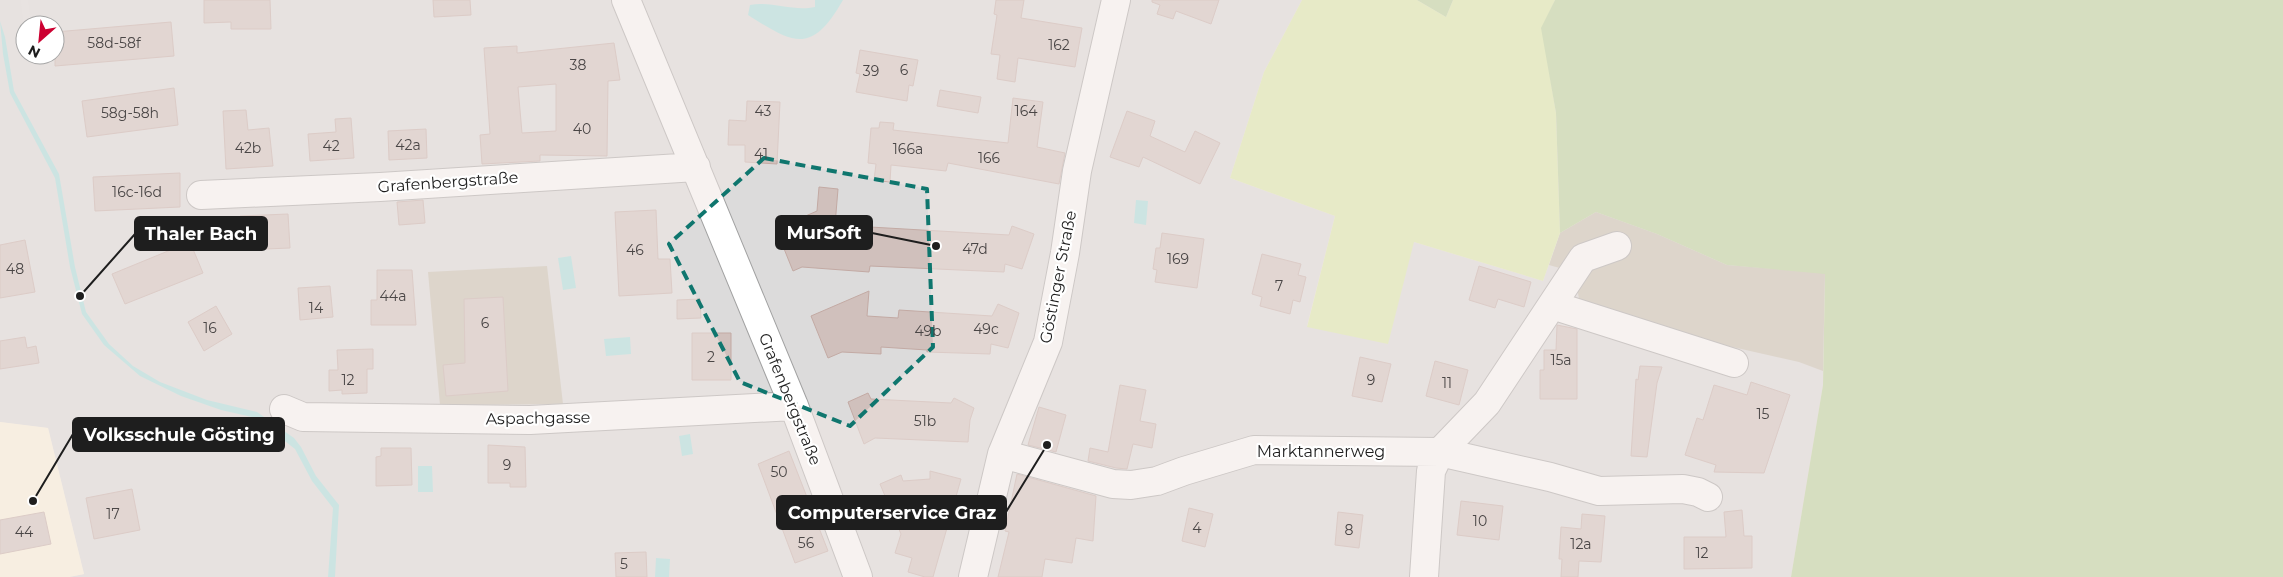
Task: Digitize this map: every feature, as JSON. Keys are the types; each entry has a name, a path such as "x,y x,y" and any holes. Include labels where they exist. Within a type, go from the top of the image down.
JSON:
{"street":[{"name":"Grafenbergstraße","path":"626,0 794,406 858,577"},
{"name":"Göstinger Straße","path":"973,577 1002,454 1048,342 1065,253 1077,171 1116,0"},
{"name":"Grafenbergstraße","path":"201,195 380,187 696,166"},
{"path":"1424,577 1431,471 1440,452 1488,403 1583,258 1617,246"},
{"path":"1552,305 1734,363"},
{"name":"Aspachgasse","path":"284,409 303,417 530,420 794,406"},
{"name":"Marktannerweg","path":"1002,454 1113,484 1131,485 1157,481 1254,450 1440,452 1550,477 1598,491 1683,489 1698,492 1708,498"}],"highlighted area":[{"path":"764,158 927,189 933,347 850,426 740,382 669,244"}],"shaded area":[{"path":"0,0 1302,0 1264,72 1230,178 1335,216 1307,326 1414,242 1543,281 1560,233 1596,212 1825,273 1823,385 1791,577 69,577 84,574 48,428 0,422"},
{"path":"21,0 28,0 30,15 23,15"},
{"path":"1596,212 1657,234 1727,265 1825,273 1823,371 1799,362 1609,319 1581,309 1574,272 1549,265 1560,233"},
{"path":"547,266 563,404 440,405 428,272"},
{"path":"0,422 48,428 84,574 69,577 0,577"}],"green space":[{"path":"1302,0 1417,0 1446,17 1453,0 1555,0 1542,28 1556,113 1560,233 1543,281 1414,242 1388,344 1307,327 1335,216 1230,178 1264,72"},
{"path":"1417,0 1453,0 1446,17"},
{"path":"1555,0 2283,0 2283,577 1791,577 1823,385 1825,274 1727,265 1657,234 1596,212 1560,233 1556,113 1541,28"}],"water":[{"path":"815,0 843,0 822,29 812,36 802,39 791,38 778,33 748,15 750,5 766,4 791,8 807,8 815,7"},
{"path":"0,21 5,37 14,91 59,174 75,267 86,312 109,344 133,366 160,382 207,400 257,412 294,438 301,447 316,476 339,505 335,577 328,577 333,508 312,481 295,449 252,417 221,410 181,396 140,376 104,345 82,314 70,267 55,178 10,93 3,54"},
{"path":"1136,200 1148,201 1146,225 1134,223"},
{"path":"571,256 576,288 563,290 558,258"},
{"path":"630,337 631,354 606,356 604,339"},
{"path":"690,434 693,454 682,456 679,436"},
{"path":"418,466 432,466 433,492 418,492"},
{"path":"656,558 670,559 669,577 655,577"}],"building":[{"path":"204,0 270,0 271,29 231,29 231,22 204,23"},
{"path":"433,0 470,0 471,15 434,17"},
{"path":"996,0 1024,0 1021,18 1082,28 1075,67 1018,58 1015,82 997,79 1000,55 991,54 997,15 994,14"},
{"path":"1152,0 1219,0 1211,24 1176,11 1173,19 1157,14 1160,5 1152,2"},
{"path":"171,22 174,56 55,66 65,65 65,31"},
{"path":"614,43 620,80 608,81 607,156 540,155 540,161 482,164 480,135 490,134 484,48 517,46 517,53","holes":["556,84 556,131 522,133 518,87"]},
{"path":"860,50 918,60 913,86 909,85 907,101 856,92 860,74 856,73"},
{"path":"174,88 178,125 87,137 82,101"},
{"path":"940,90 981,97 978,113 937,106"},
{"path":"1013,98 1043,102 1037,147 1065,153 1059,184 948,163 946,171 891,165 890,182 874,180 876,164 868,163 871,128 879,128 880,122 894,123 893,130 1008,143"},
{"path":"747,101 780,102 777,164 745,162 745,145 728,145 729,120 746,121"},
{"path":"246,110 248,130 269,128 273,166 226,169 223,111"},
{"path":"1127,111 1155,121 1150,136 1185,152 1195,131 1220,143 1200,184 1143,157 1139,167 1110,157"},
{"path":"351,118 354,158 310,161 308,134 336,132 335,119"},
{"path":"426,129 427,158 389,160 388,131"},
{"path":"180,173 180,207 95,211 93,177"},
{"path":"819,187 838,189 835,225 1009,235 1012,226 1034,234 1022,269 1005,264 1004,272 870,266 869,272 802,267 793,271 776,229 817,211"},
{"path":"423,200 425,223 399,225 397,202"},
{"path":"656,210 658,259 670,259 672,293 619,296 615,212"},
{"path":"288,214 290,248 242,250 240,216"},
{"path":"1162,233 1204,239 1197,288 1155,282 1157,270 1153,269 1156,248 1160,248"},
{"path":"25,240 35,292 0,298 0,245"},
{"path":"190,242 203,273 125,304 112,274"},
{"path":"1262,254 1301,264 1298,275 1306,277 1300,302 1293,300 1290,314 1260,306 1262,297 1252,294"},
{"path":"1479,266 1531,282 1524,307 1498,299 1495,308 1469,300"},
{"path":"377,270 412,270 416,325 371,325 371,300 377,300"},
{"path":"330,286 333,317 300,320 298,288"},
{"path":"869,291 867,316 898,318 899,310 992,316 998,304 1019,313 1008,348 991,344 990,354 927,352 927,350 881,347 881,354 842,352 828,358 811,316"},
{"path":"503,297 508,391 446,396 443,365 465,363 464,299"},
{"path":"700,299 701,318 677,319 677,300"},
{"path":"216,306 232,334 204,351 188,322"},
{"path":"1557,325 1577,329 1577,399 1540,399 1540,370 1544,370 1544,350 1556,350"},
{"path":"692,333 731,333 731,380 692,380"},
{"path":"25,337 27,348 36,346 39,363 0,369 0,341"},
{"path":"373,349 373,369 367,369 367,393 342,394 342,390 329,391 329,370 338,370 337,350"},
{"path":"1360,357 1391,364 1382,402 1352,396"},
{"path":"1435,361 1468,370 1459,405 1426,396"},
{"path":"1640,366 1662,367 1657,383 1647,457 1631,456 1636,379 1638,380"},
{"path":"1751,382 1790,395 1764,473 1714,472 1716,465 1685,455 1697,418 1703,420 1714,385 1747,395"},
{"path":"1120,385 1146,390 1140,421 1156,424 1152,448 1133,444 1127,469 1088,461 1090,448 1108,452"},
{"path":"868,393 871,399 951,403 954,398 974,408 970,420 968,442 875,438 864,444 848,402"},
{"path":"1039,407 1066,415 1056,452 1028,445"},
{"path":"488,445 525,447 526,487 510,487 510,483 488,483"},
{"path":"381,448 411,448 412,485 376,486 376,457 381,456"},
{"path":"789,451 828,551 795,563 758,464"},
{"path":"930,471 961,479 933,577 925,577 908,572 912,558 895,553 901,534 880,484 901,475 903,481 930,479"},
{"path":"1017,474 1096,496 1093,541 1076,538 1072,563 1045,559 1042,577 998,577 1009,532 1005,531"},
{"path":"132,489 140,530 94,539 86,498"},
{"path":"1461,501 1503,506 1499,540 1457,535"},
{"path":"1189,508 1213,514 1205,547 1182,541"},
{"path":"1742,510 1744,536 1752,536 1752,568 1684,569 1684,537 1726,537 1724,512"},
{"path":"44,512 51,544 0,554 0,520"},
{"path":"1338,512 1363,515 1359,548 1335,545"},
{"path":"1582,514 1605,516 1601,562 1579,561 1578,577 1561,577 1562,559 1559,559 1561,527 1581,529"},
{"path":"646,552 647,577 616,577 615,553"}],"place":[{"name":"MurSoft","path":"936,246"},
{"name":"Thaler Bach","path":"80,296"},
{"name":"Computerservice Graz","path":"1047,445"},
{"name":"Volksschule Gösting","path":"33,501"}]}
